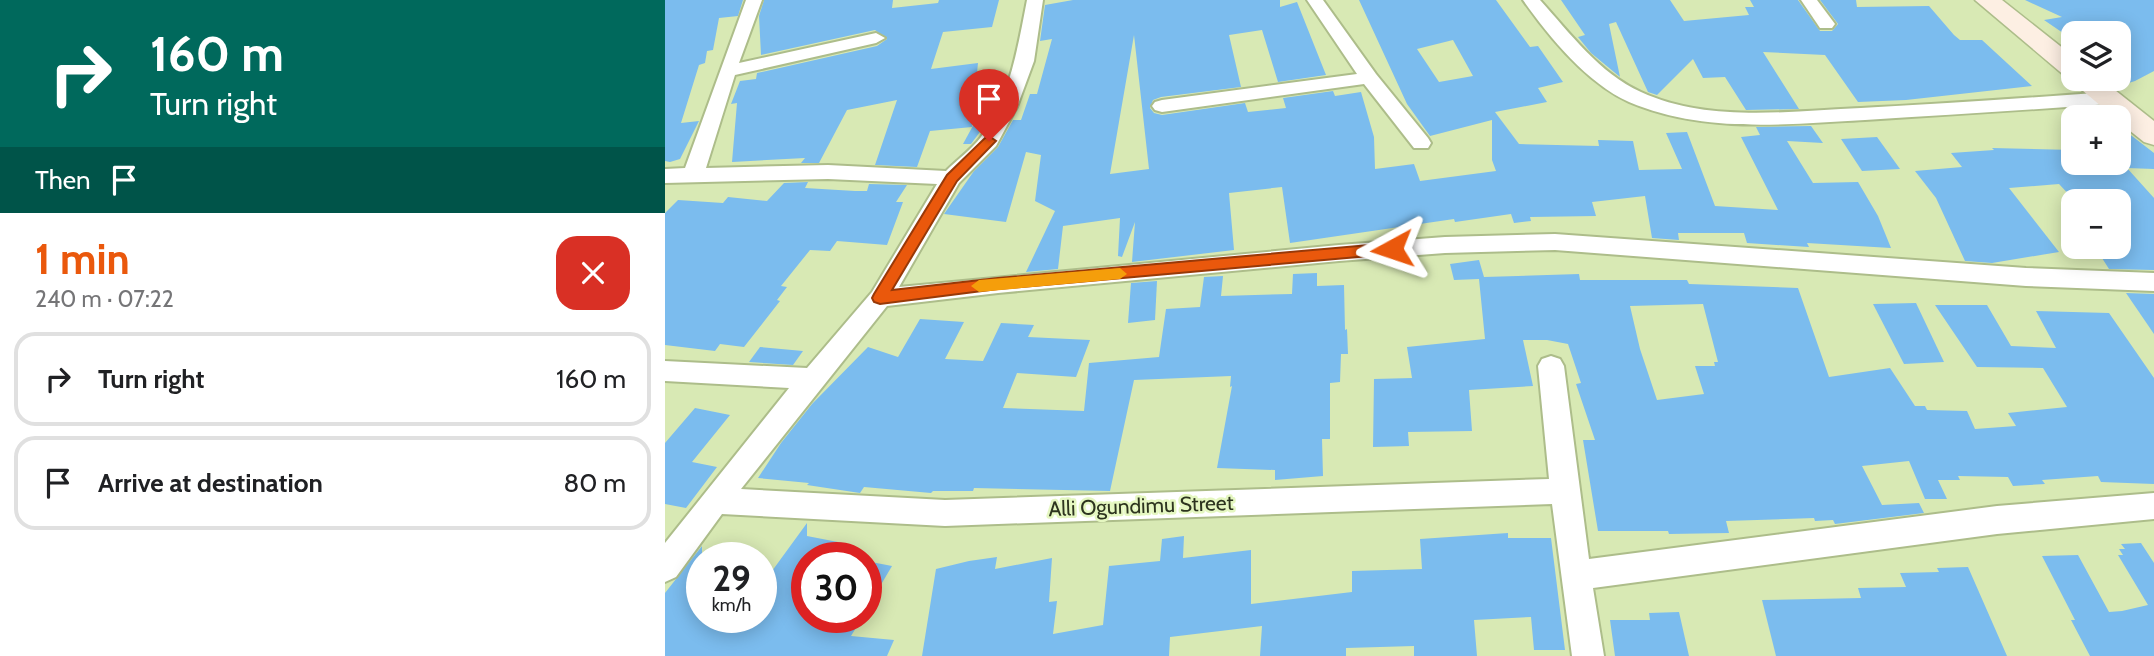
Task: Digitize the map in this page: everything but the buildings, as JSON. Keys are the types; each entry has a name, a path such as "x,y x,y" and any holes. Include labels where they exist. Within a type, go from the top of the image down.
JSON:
{"main road":[{"path":"1987,0 2061,59"},
{"path":"2100,91 2154,136"}],"street":[{"path":"693,175 727,71 754,0"},
{"path":"665,567 811,379 880,298 951,178 989,141 1007,107 1025,61 1035,0"},
{"path":"1315,0 1369,78 1421,143"},
{"path":"1531,0 1598,72 1624,91 1650,103 1698,115 1752,119 1936,111 2109,98"},
{"path":"1809,0 1826,23"},
{"path":"727,71 876,38"},
{"path":"1162,106 1369,78"},
{"path":"665,176 828,172 951,178"},
{"path":"880,298 998,284 1339,253 1445,245 1555,242 2026,277 2154,282"},
{"path":"1551,366 1564,491 1588,656"},
{"path":"665,371 811,379"},
{"name":"Alli Ogundimu Street","path":"717,501 945,513 1564,491"},
{"path":"1577,575 1997,520 2154,506"}],"slow traffic":[{"path":"979,286 1120,274"}],"route":[{"path":"989,141 951,178 880,298 998,284 1392,249"}]}
